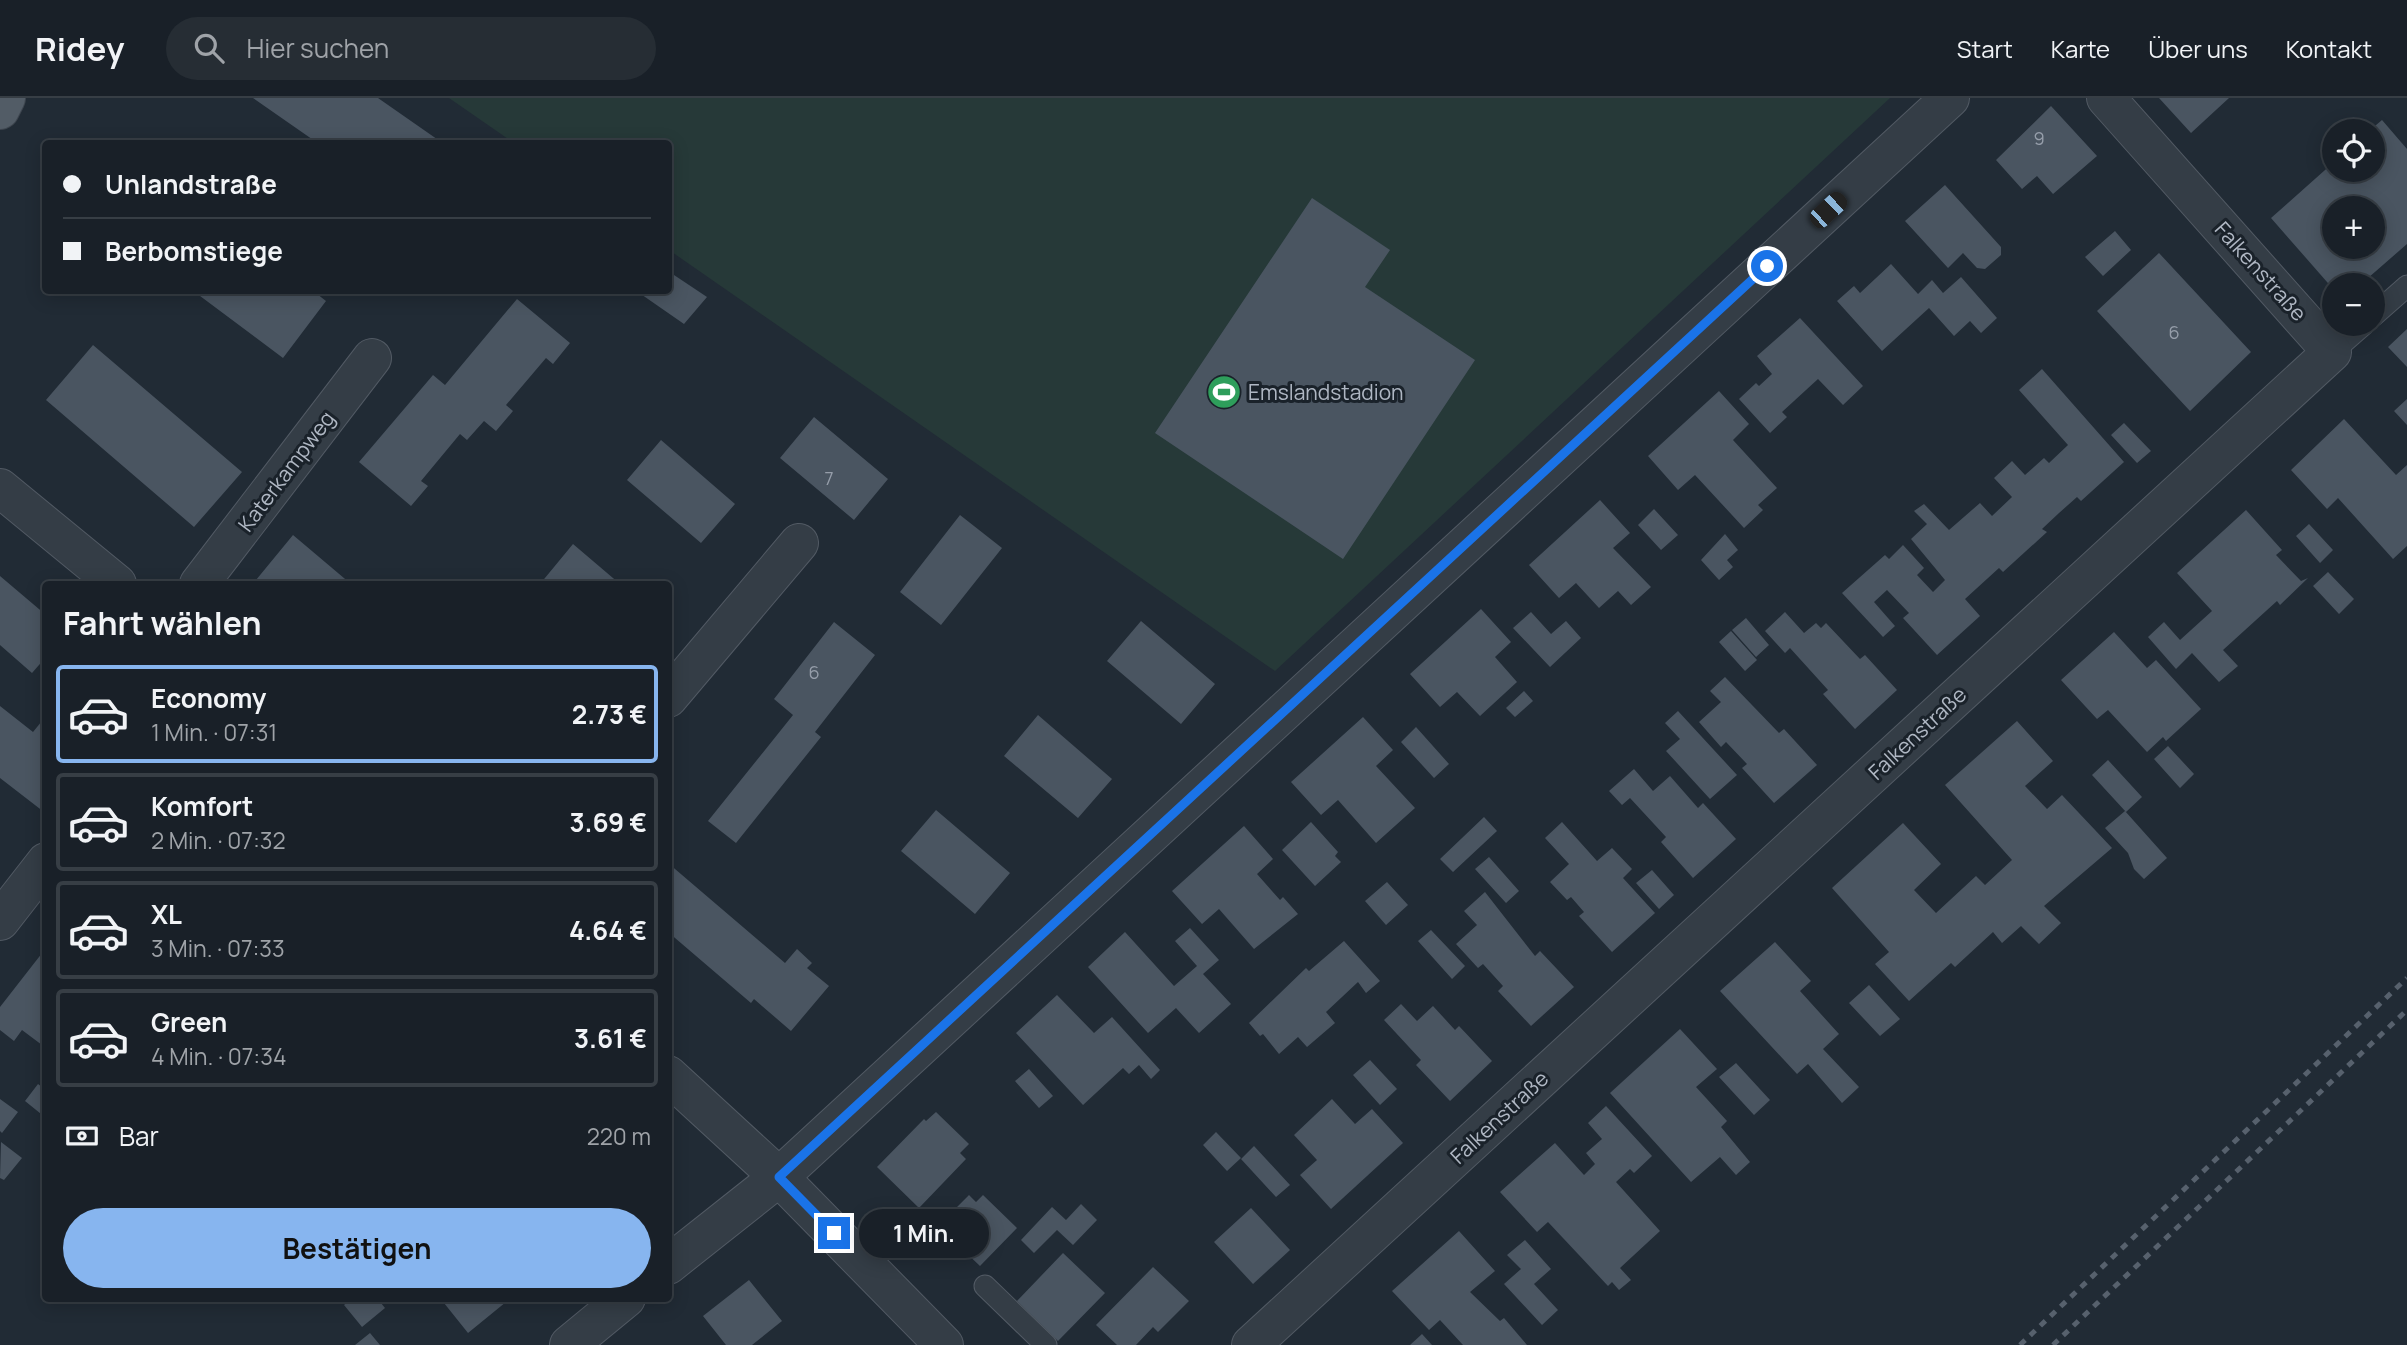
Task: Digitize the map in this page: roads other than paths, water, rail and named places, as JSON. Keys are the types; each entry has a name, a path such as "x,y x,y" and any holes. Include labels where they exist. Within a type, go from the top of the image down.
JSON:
{"main road":[{"path":"0,110 6,98"}],"street":[{"path":"672,1262 779,1177 1950,98"},
{"name":"Falkenstraße","path":"1251,1345 2332,352 2106,98"},
{"name":"Katerkampweg","path":"202,581 372,358"},
{"path":"0,488 113,581"},
{"path":"672,693 799,543"},
{"path":"0,920 42,867"},
{"path":"672,1079 779,1177 944,1345"},
{"path":"569,1345 621,1302"}],"lane":[{"path":"2385,305 2407,286"},
{"path":"2332,352 2350,336"},
{"path":"985,1286 1046,1345"}],"railway":[{"path":"2020,1345 2407,978"},
{"path":"2053,1345 2407,1010"}],"place":[{"name":"Emslandstadion","path":"1224,392"}]}
